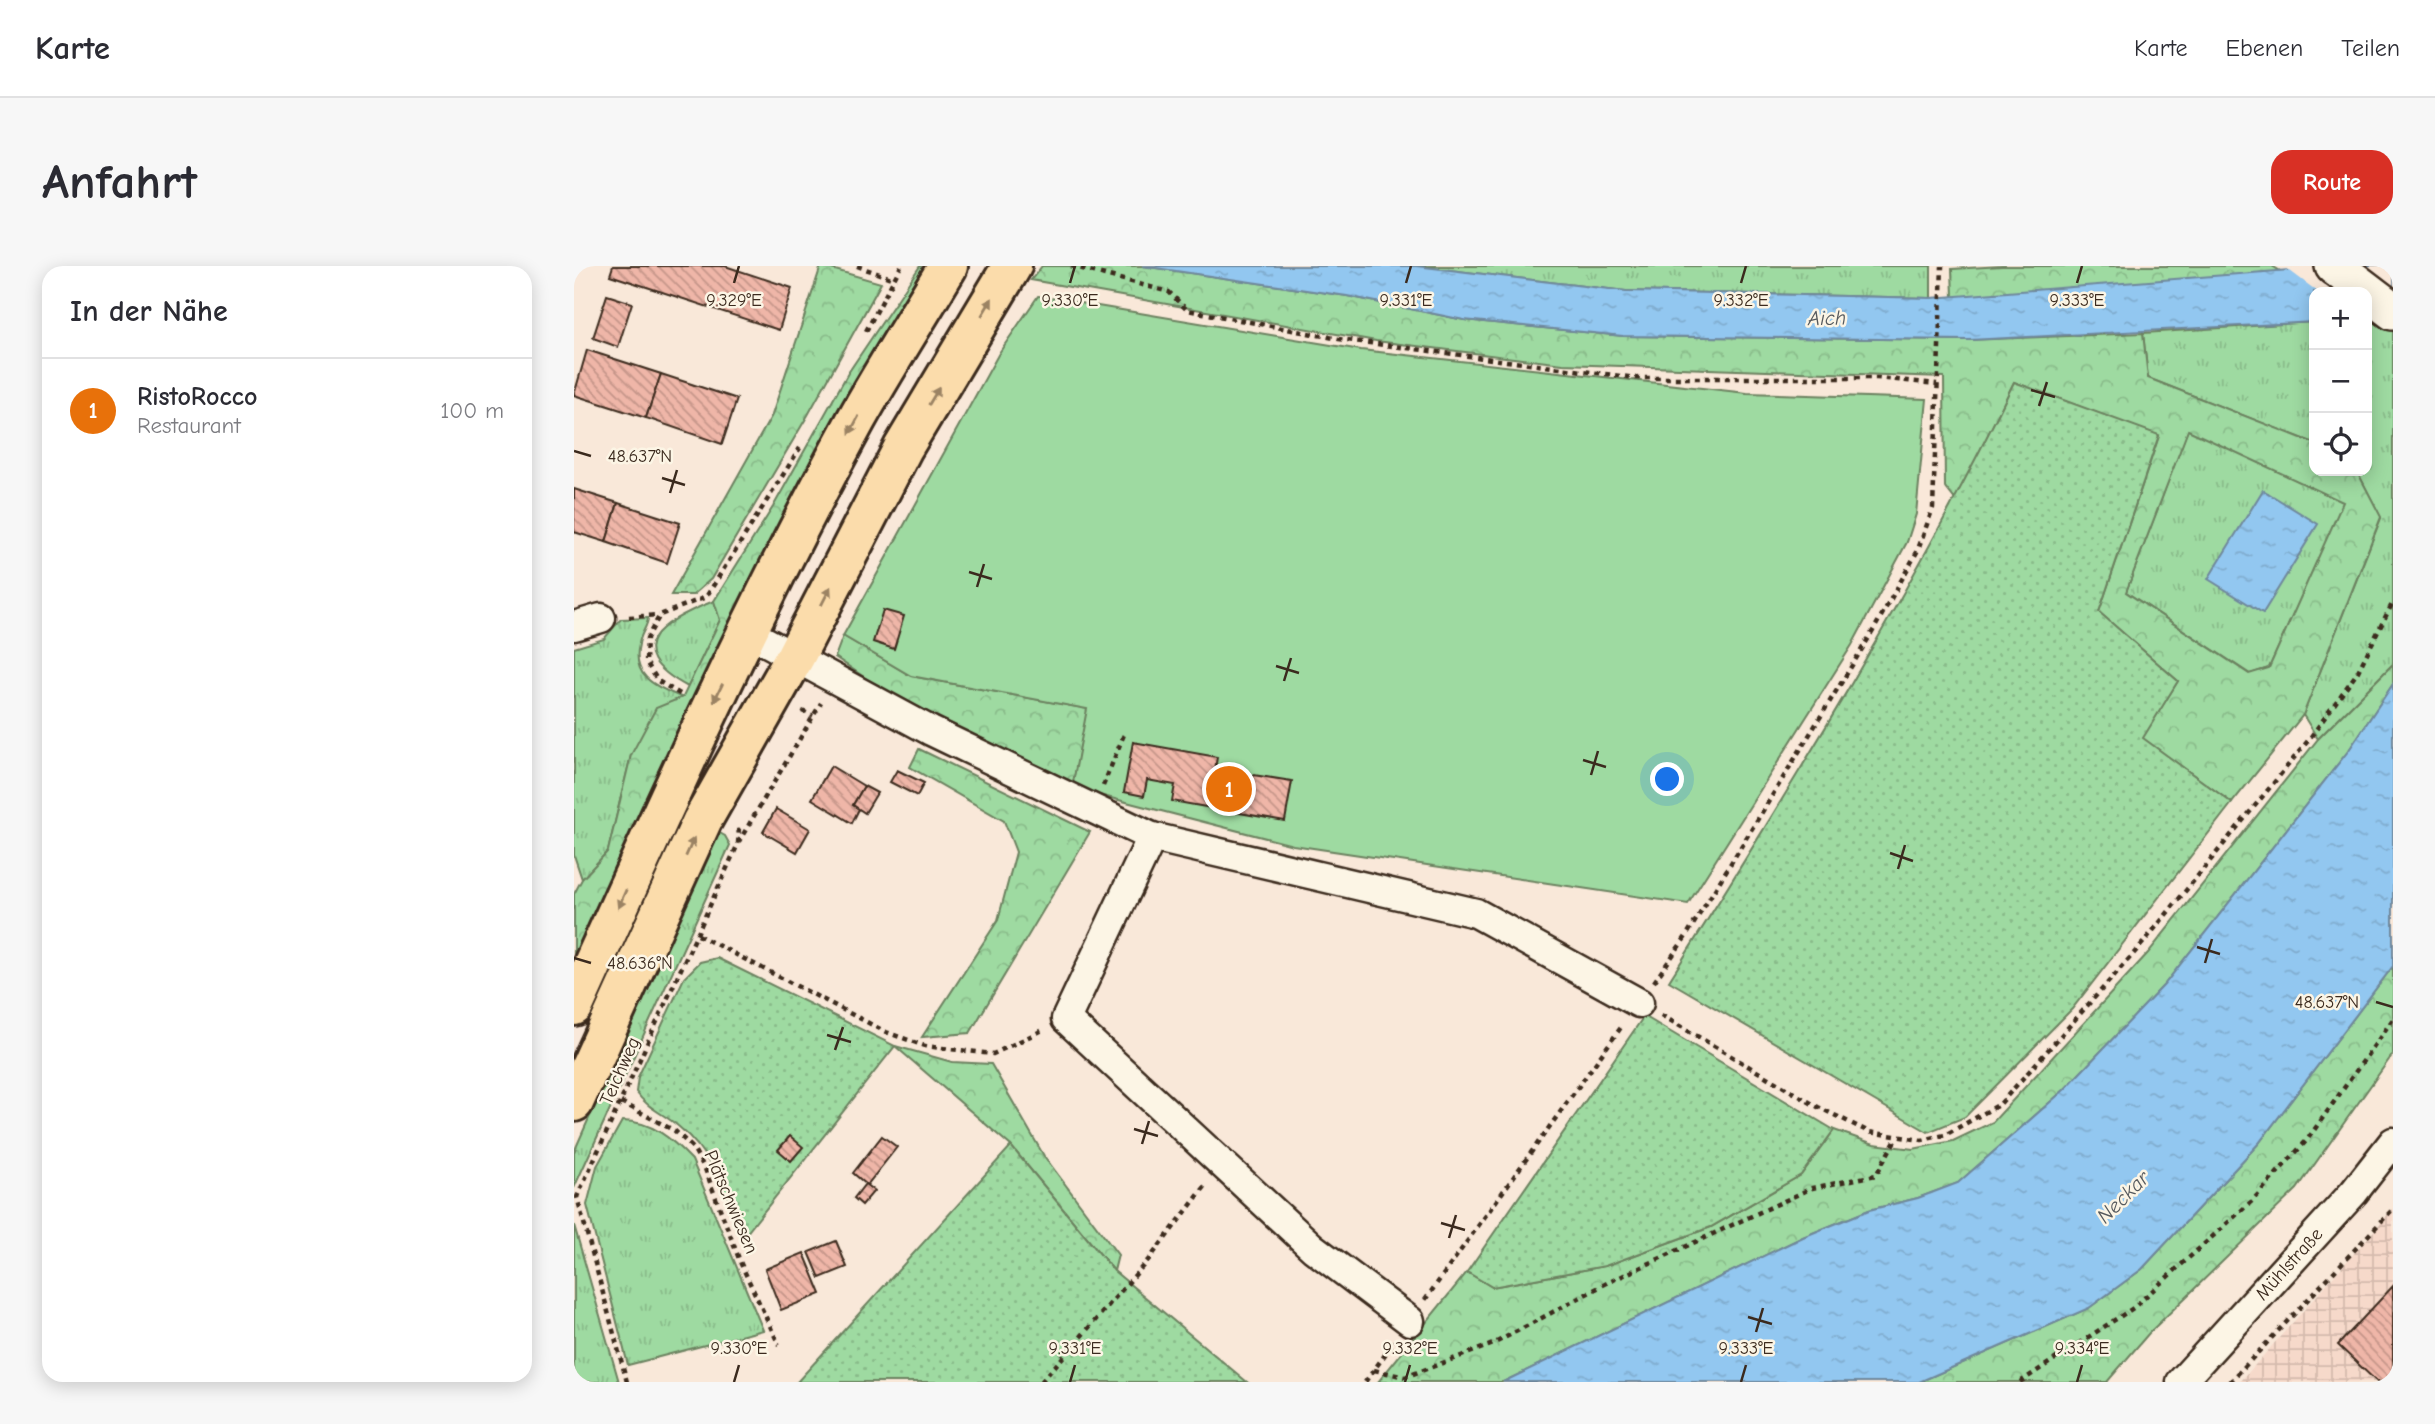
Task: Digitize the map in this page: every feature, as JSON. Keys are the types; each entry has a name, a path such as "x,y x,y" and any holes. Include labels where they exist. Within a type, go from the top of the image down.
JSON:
{"main road":[{"path":"574,1006 663,808 748,632 857,419 948,266"},
{"path":"574,1102 702,821 794,657 903,448 1012,266"}],"street":[{"path":"2334,266 2393,311"},
{"path":"574,626 601,618"},
{"path":"748,632 931,732 1152,837 1476,913 1639,1003"},
{"path":"1152,837 1066,1019 1313,1248 1410,1321"},
{"name":"Mühlstraße","path":"2180,1382 2354,1192 2393,1142"}],"path":[{"path":"857,266 894,279"},
{"path":"875,272 877,266"},
{"path":"1071,266 1168,292 1187,310 1339,339 1636,378 1877,378 1937,384"},
{"path":"1365,1382 1685,938 1879,621 1917,552 1933,508 1942,266"},
{"path":"862,338 901,267"},
{"path":"680,694 657,681 646,662 647,638 660,615 706,597 802,444"},
{"path":"1639,1003 1818,1107 1869,1132 1922,1140 1945,1135 2000,1104 2143,943 2306,742 2357,673 2393,602"},
{"path":"738,844 834,679"},
{"path":"1094,809 1125,732"},
{"path":"738,844 739,825"},
{"name":"Teichweg","path":"574,1203 738,844"},
{"path":"698,934 886,1032 925,1046 993,1054 1066,1019"},
{"path":"2020,1382 2133,1308 2252,1201 2307,1140 2393,1019"},
{"name":"Plätschwiesen","path":"621,1102 675,1131 693,1148 705,1169 741,1264 779,1345"},
{"path":"1374,1370 1405,1377 1493,1344 1607,1283 1812,1188 1876,1175 1897,1137"},
{"path":"1041,1382 1150,1258 1222,1165"},
{"path":"577,1197 626,1382"},
{"path":"2230,1382 2393,1209"}],"shaded area":[{"path":"2393,1208 2393,1382 2240,1382 2373,1232"}],"green space":[{"path":"821,266 881,283 808,415 711,579 693,595 671,595 772,415"},
{"path":"920,266 929,271 574,964 574,894 582,879 608,851 631,755 656,708 683,697 720,620 714,601 773,507 848,373"},
{"path":"1042,266 1142,266 1347,296 1464,320 1623,336 1969,340 2143,333 2148,378 2309,441 2309,476 2360,476 2381,517 2303,715 2232,803 2142,738 2178,681 2099,612 2159,436 2014,382 1956,501 1945,487 1944,377 1563,364 1376,341 1031,280","holes":["2188,430 2343,502 2269,668 2249,674 2126,592"]},
{"path":"1416,266 1931,266 1931,298 1626,291"},
{"path":"2002,266 2272,266 2282,272 1953,297 1952,269"},
{"path":"1038,296 1361,350 1747,393 1927,399 1916,514 1907,542 1852,645 1688,904 1293,845 1072,788 1087,709 911,676 843,636 999,353"},
{"path":"2393,317 2393,664 2318,739 2303,715 2381,518 2360,476 2372,476 2372,319"},
{"path":"2309,322 2309,441 2148,378 2143,333"},
{"path":"2014,382 2159,435 2099,612 2178,681 2143,738 2232,803 2072,1009 1965,1117 1928,1132 1669,981 1806,761 1893,612"},
{"path":"2188,429 2344,502 2269,668 2250,674 2126,592"},
{"path":"714,601 720,620 688,687 666,673 654,660 651,648 655,636 665,626"},
{"path":"648,618 637,656 642,673 655,685 683,698 631,755 608,851 582,879 574,855 574,648 604,639 621,619"},
{"path":"843,636 911,676 1088,709 1072,788 877,686 835,657"},
{"path":"2393,664 2393,684 2349,750 2164,985 2064,1090 1958,1183 1918,1198 1869,1210 1803,1237 1503,1382 1378,1382 1467,1272 1492,1287 1605,1266 1711,1227 1801,1175 1834,1130 1874,1144 1913,1149 1953,1141 1993,1122 2148,953 2318,739"},
{"path":"919,749 1090,832 970,1033 922,1037 998,920 1016,852 1004,821 910,767"},
{"path":"716,831 725,836 730,845 574,1188 574,1152"},
{"path":"717,958 895,1046 742,1239 718,1177 701,1150 678,1126 651,1107 636,1092 638,1077 684,978 700,962"},
{"path":"2393,966 2393,1054 2297,1189 2149,1333 2107,1382 1919,1382 2089,1308 2142,1269 2259,1143"},
{"path":"1644,1016 1834,1130 1801,1175 1711,1227 1605,1266 1492,1287 1467,1272"},
{"path":"895,1046 952,1062 991,1064 1044,1156 1118,1255 1114,1271 1011,1146"},
{"path":"622,1121 643,1124 661,1133 692,1160 763,1330 628,1365 587,1205 597,1166"},
{"path":"1011,1146 1114,1271 1247,1382 797,1382"},
{"path":"574,1225 619,1382 574,1382"}],"water":[{"name":"Aich","path":"1142,266 1416,266 1626,291 1931,298 2340,266 2393,266 2393,317 2372,297 2372,287 2309,287 2309,322 1969,340 1623,336 1464,320 1347,296"},
{"path":"2263,490 2318,524 2263,613 2208,579"},
{"name":"Neckar","path":"2393,684 2393,966 2259,1143 2142,1269 2089,1308 1919,1382 1503,1382 1803,1237 1869,1210 1918,1198 1958,1183 2064,1090 2164,985 2349,750"}],"pier":[{"path":"2387,266 2393,271 2393,321 2372,322 2372,287 2311,287 2286,268"}],"building":[{"path":"613,266 725,266 792,288 779,330 610,275"},
{"path":"607,295 632,303 618,347 593,338"},
{"path":"587,350 661,374 646,418 574,395"},
{"path":"661,374 737,399 722,444 646,418"},
{"path":"574,489 618,503 606,542 574,532"},
{"path":"618,503 680,523 667,563 606,542"},
{"path":"883,610 904,616 894,649 873,642"},
{"path":"1133,742 1217,757 1214,776 1251,783 1253,775 1292,781 1285,821 1172,801 1175,785 1147,780 1144,796 1124,792"},
{"path":"831,766 864,786 853,805 859,809 852,823 812,799"},
{"path":"897,770 924,783 917,796 890,782"},
{"path":"864,786 877,793 865,813 853,805"},
{"path":"776,809 810,829 797,852 763,832"},
{"path":"790,1136 803,1147 791,1161 778,1150"},
{"path":"882,1136 897,1147 867,1185 853,1173"},
{"path":"865,1184 874,1191 862,1205 854,1198"},
{"path":"836,1241 847,1267 820,1278 809,1252"},
{"path":"804,1253 821,1294 781,1310 765,1269"},
{"path":"2393,1286 2393,1382 2377,1382 2338,1345"}],"place":[{"name":"RistoRocco","path":"1229,789"}]}
